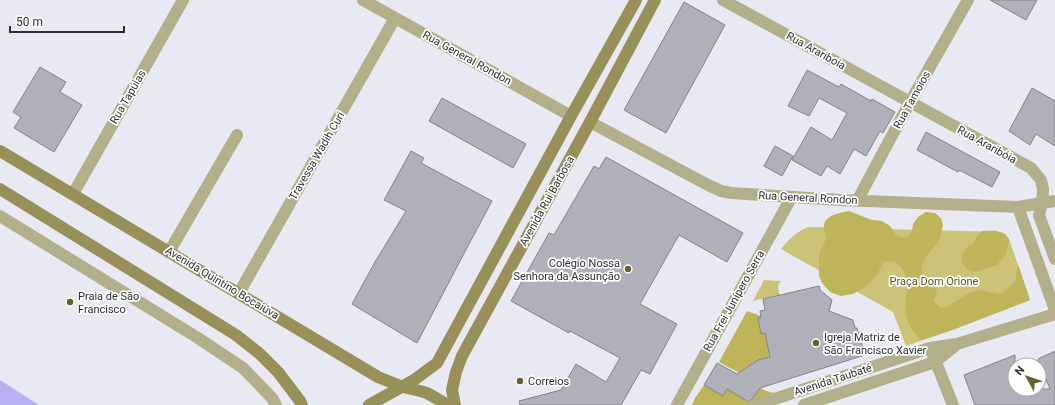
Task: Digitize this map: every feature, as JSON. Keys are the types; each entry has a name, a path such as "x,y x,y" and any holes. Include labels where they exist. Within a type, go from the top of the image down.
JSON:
{"main road":[{"name":"Avenida Rui Barbosa","path":"370,405 414,380 437,362 636,0"},
{"name":"Avenida Rui Barbosa","path":"455,405 452,390 456,372 462,356 655,0"},
{"name":"Avenida Quintino Bocaiúva","path":"0,151 378,377 403,387 427,393 448,405"},
{"path":"0,189 236,335 260,354 278,372 302,405"}],"street":[{"name":"Rua Tapúias","path":"73,194 183,0"},
{"name":"Rua General Rondon","path":"363,0 571,116"},
{"name":"Rua Arariboia","path":"723,0 910,102"},
{"name":"Rua Tamoios","path":"857,201 910,102 968,0"},
{"name":"Travessa Wadih Curi","path":"239,294 396,18"},
{"name":"Rua Araribóia","path":"910,102 1031,168 1041,180 1043,189 1039,215 1055,258"},
{"name":"Rua General Rondon","path":"590,122 708,185 721,191 731,193 791,198 1018,207 1055,201"},
{"path":"169,252 237,135"},
{"name":"Rua Frei Junípero Serra","path":"677,405 791,198"},
{"path":"1018,207 1055,310"},
{"path":"0,216 244,368 272,398 276,405"},
{"name":"Avenida Taubaté","path":"756,405 930,348 957,344 1055,314"},
{"name":"Avenida Taubaté","path":"804,405 935,362 957,344"},
{"path":"930,348 953,405"}],"green space":[{"name":"Praça Dom Orione","path":"808,227 1001,232 1009,239 1030,300 906,346 893,312 781,249 793,236"},
{"path":"764,280 781,281 778,288 780,295 753,301"}],"shaded area":[{"path":"849,211 872,220 882,221 890,226 896,235 903,238 909,236 912,232 913,224 918,217 926,212 935,213 941,218 943,225 940,239 926,257 922,266 921,278 927,286 935,288 937,291 934,301 941,308 948,306 967,294 979,290 1000,294 1009,288 1015,281 1018,264 1030,300 922,340 914,332 907,318 905,309 907,280 902,269 896,263 884,262 875,278 865,287 853,294 841,296 830,292 822,283 819,276 819,254 827,237 824,231 825,221 832,216"},
{"path":"982,231 997,231 1006,236 1009,239 1006,254 997,265 976,272 969,271 961,260 962,254 968,246 973,244 977,236"},
{"path":"747,311 761,316 764,315 764,317 758,319 761,334 769,332 773,352 769,353 770,357 761,359 762,362 754,363 744,369 741,374 719,362"},
{"path":"0,380 39,405 0,405"},
{"path":"704,385 727,389 750,402 760,388 769,392 779,393 774,405 692,405"}],"building":[{"path":"990,0 1037,0 1026,20"},
{"path":"684,2 725,25 666,133 624,110"},
{"path":"40,67 66,82 60,92 82,105 54,152 14,128 21,117 13,112"},
{"path":"807,70 839,87 841,84 871,101 872,99 895,112 883,133 880,131 866,156 854,149 840,174 827,166 821,176 792,160 811,127 832,140 847,113 819,98 809,116 788,106"},
{"path":"1032,88 1055,101 1055,146 1036,134 1030,145 1009,131"},
{"path":"442,98 526,144 513,168 429,121"},
{"path":"926,132 1000,172 992,187 959,170 958,172 917,150"},
{"path":"775,146 793,156 782,176 764,166"},
{"path":"411,151 424,158 421,163 492,201 417,343 352,304 406,211 384,200"},
{"name":"Colégio Nossa Senhora da Assunção","path":"606,157 743,233 727,262 679,235 640,304 677,324 650,374 641,370 621,405 520,405 519,401 561,390 576,364 606,382 620,358 570,331 569,333 511,301 549,233 554,235 594,166 599,169"},
{"name":"Igreja Matriz de São Francisco Xavier","path":"819,286 820,290 832,300 829,311 853,320 865,355 760,388 749,402 727,389 723,396 704,385 717,363 737,374 758,360 770,357 765,333 761,334 758,318 761,318 760,311 765,310 763,299"},
{"path":"1055,351 1055,405 975,405 964,375 1007,358 1007,397 1047,397 1047,389 1050,389 1047,382 1047,357 1042,357"}],"place":[{"name":"Colégio Nossa Senhora da Assunção","path":"628,269"},
{"name":"Praia de São Francisco","path":"70,302"},
{"name":"Igreja Matriz de São Francisco Xavier","path":"816,343"},
{"name":"Correios","path":"520,381"}]}
